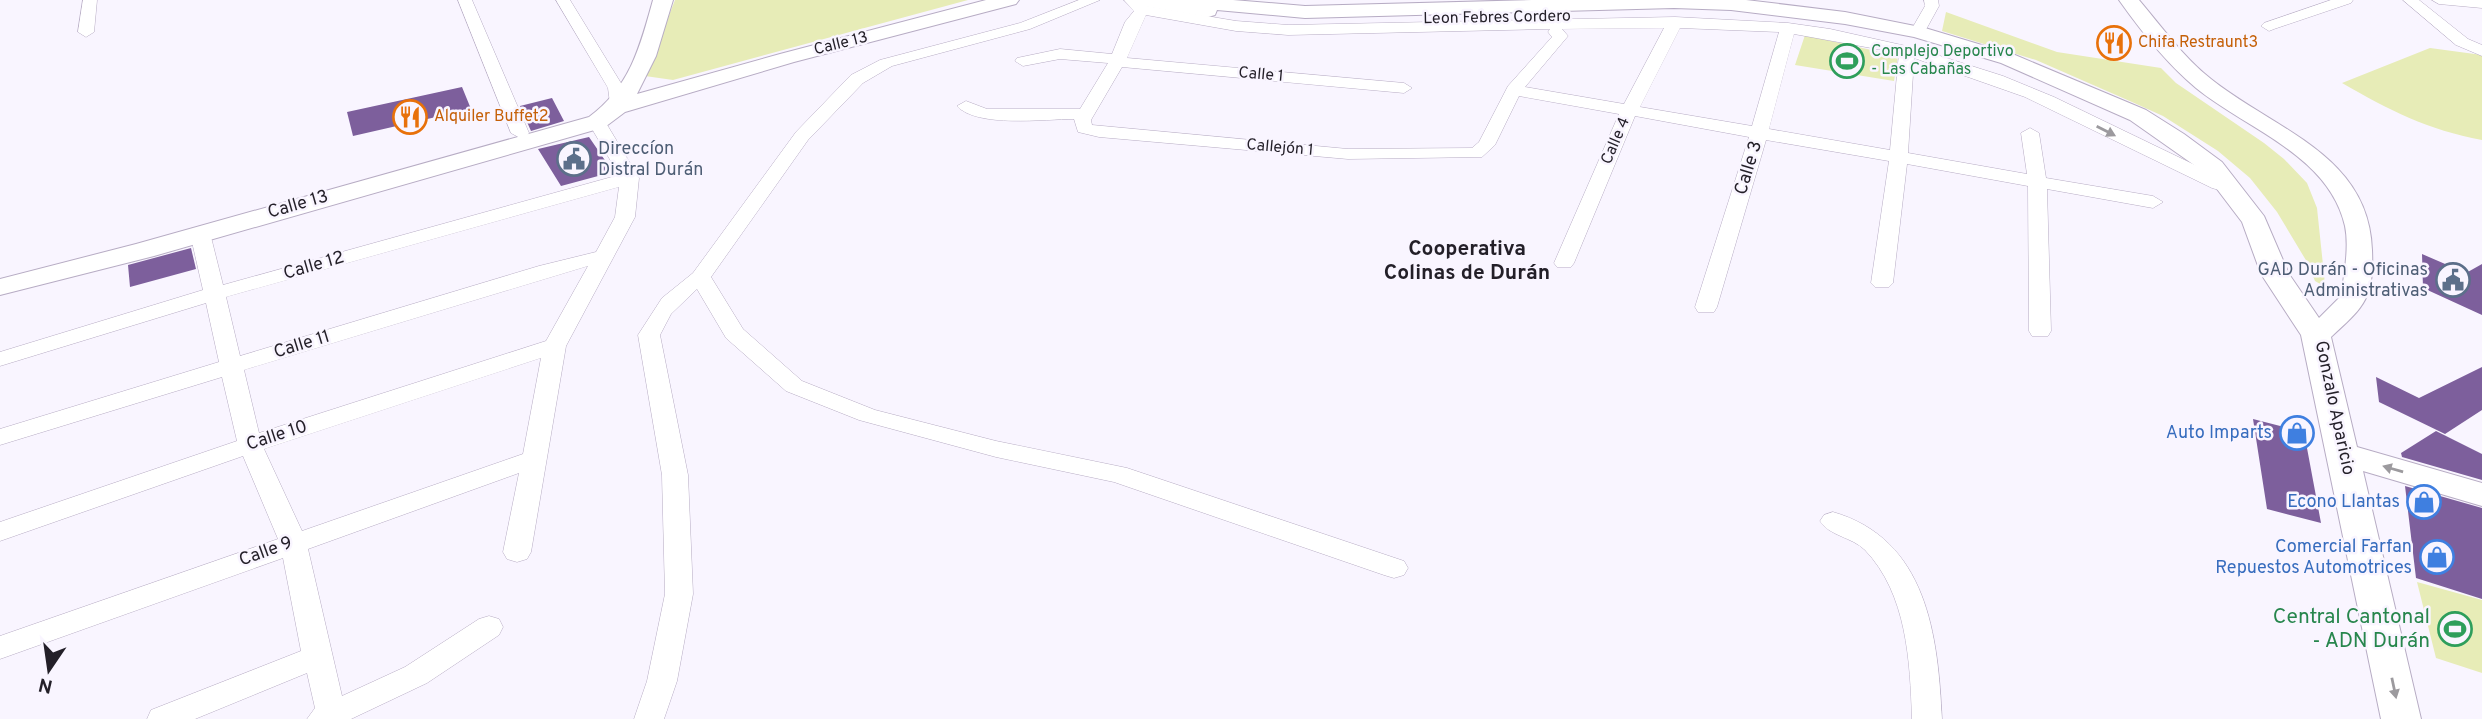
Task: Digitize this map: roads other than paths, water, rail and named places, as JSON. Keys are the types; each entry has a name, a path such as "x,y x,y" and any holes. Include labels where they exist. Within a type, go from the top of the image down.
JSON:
{"street":[{"path":"86,32 90,0"},
{"path":"465,0 520,133"},
{"path":"517,551 555,346 625,217 629,178 607,115 616,88 563,0"},
{"path":"607,115 634,85 650,48 663,0"},
{"name":"Calle 13","path":"0,287 145,250 607,115 787,58 1009,0"},
{"path":"649,719 662,681 679,594 675,475 649,335 656,317 677,292 700,277 802,136 857,79 886,63 1025,26 1093,0"},
{"name":"Leon Febres Cordero","path":"1191,0 1264,10 1559,19 1671,8 1790,10 1918,32 2008,59 2138,115 2160,137 2226,189 2255,221 2275,274 2316,335"},
{"path":"1918,32 1933,6 1931,0"},
{"name":"Gonzalo Aparicio","path":"2129,0 2156,34 2204,84 2295,142 2340,185 2352,209 2362,239 2354,299 2316,335 2401,719"},
{"path":"2269,26 2346,0"},
{"path":"2410,0 2462,42 2482,51"},
{"path":"2439,0 2482,4"},
{"path":"1085,121 1118,61 1139,3"},
{"name":"Leon Febres Cordero","path":"1139,3 1248,18 1298,21 1751,14 1799,19 1862,30 1977,61 2160,137"},
{"path":"1671,8 1854,38 1987,76 2048,101 2226,189"},
{"name":"Calle 4","path":"1564,263 1671,8"},
{"path":"1559,19 1560,36 1514,90 2153,202"},
{"name":"Calle 3","path":"1706,307 1759,134 1788,27"},
{"path":"1882,283 1898,159 1907,51"},
{"name":"Calle 1","path":"1023,61 1060,54 1404,88"},
{"name":"Callejón 1","path":"966,106 984,114 1085,121 1099,132 1348,154 1476,153 1486,145 1514,90"},
{"name":"Calle 13","path":"0,268 174,228 520,133 607,115"},
{"path":"2030,134 2037,182 2040,331"},
{"name":"Calle 12","path":"0,359 216,293 629,178"},
{"path":"200,233 250,445 293,542 327,716 416,675 489,627"},
{"name":"Calle 11","path":"0,437 545,270 604,256"},
{"path":"700,277 734,333 794,386 867,415 996,449 1118,474 1394,568"},
{"name":"Calle 10","path":"0,532 250,445 555,346"},
{"path":"2342,454 2482,495"},
{"name":"Calle 9","path":"0,648 293,542 534,459"},
{"path":"1833,521 1870,539 1896,569 1913,615 1926,681 1927,719"},
{"path":"162,719 317,657"}],"place":[{"name":"Chifa Restraunt3","path":"2114,43"},
{"name":"Complejo Deportivo - Las Cabañas","path":"1847,61"},
{"name":"Alquiler Buffet2","path":"410,117"},
{"name":"Direccíon Distral Durán","path":"574,159"},
{"name":"GAD Durán - Oficinas Administrativas","path":"2453,280"},
{"name":"Auto Imparts","path":"2297,433"},
{"name":"Econo Llantas","path":"2424,502"},
{"name":"Comercial Farfan Repuestos Automotrices","path":"2437,557"},
{"name":"Central Cantonal - ADN Durán","path":"2455,629"}],"district":[{"name":"Cooperativa Colinas de Durán","path":"1467,261"}]}
